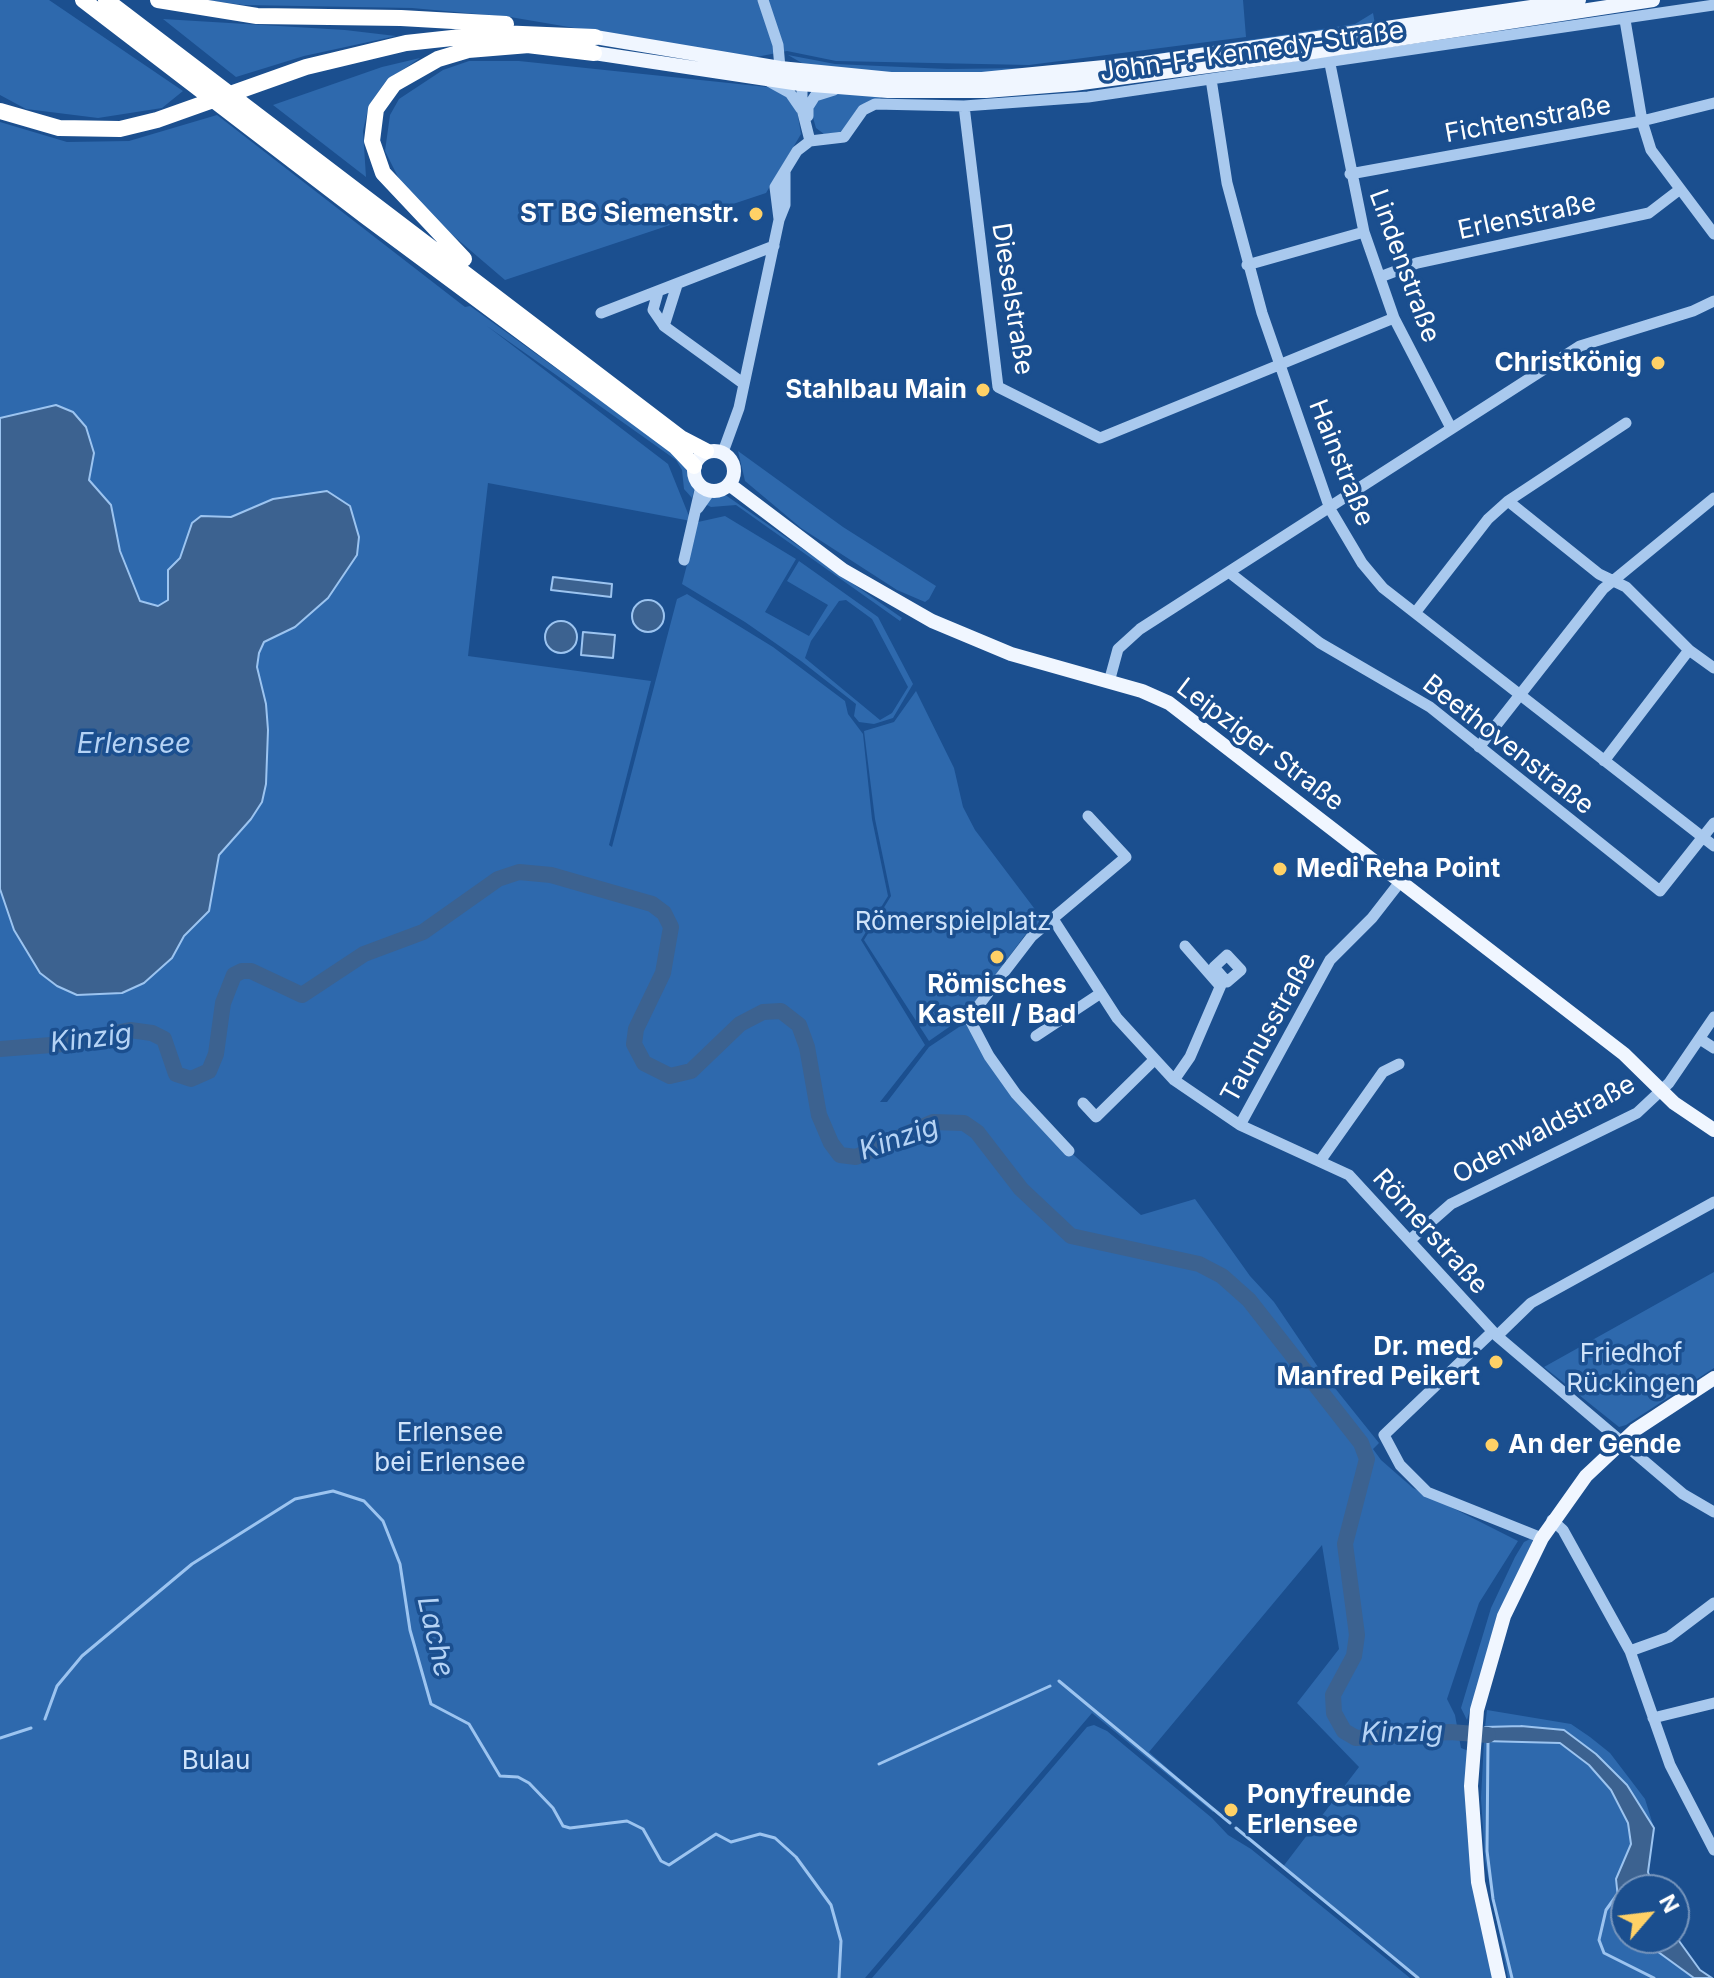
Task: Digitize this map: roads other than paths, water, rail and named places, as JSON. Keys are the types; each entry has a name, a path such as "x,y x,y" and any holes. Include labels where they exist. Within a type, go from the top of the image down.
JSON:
{"highway":[{"path":"75,0 109,20"},
{"path":"83,0 365,216 675,446 694,466"},
{"path":"106,0 694,448 715,452"},
{"path":"158,0 248,16 472,21 594,45"},
{"path":"0,111 33,123 71,130 120,129 167,117 284,75 423,39 498,33 594,45"},
{"path":"378,50 495,42 529,45"},
{"path":"514,308 391,185 377,160 371,132 381,98 394,84 414,71 468,50 529,45 594,45"}],"main road":[{"path":"594,45 780,68 926,79 1042,75 1579,0"},
{"path":"594,45 800,84 986,91 1074,84 1418,37 1653,0"},
{"path":"715,452 734,465 729,484 705,489 695,478 694,466 715,452"},
{"name":"Leipziger Straße","path":"729,484 833,564 932,621 1011,654 1157,697 1182,712 1624,1054 1674,1103 1714,1130"},
{"path":"1499,1978 1473,1845 1472,1755 1477,1710 1504,1616 1552,1520 1586,1476 1623,1440 1714,1378"}],"street":[{"path":"763,0 778,45 780,68 800,84 810,141"},
{"name":"John-F.-Kennedy-Straße","path":"810,141 844,137 863,110 875,104 964,106 1088,97 1330,64 1714,5"},
{"path":"1625,20 1642,121 1651,150 1714,234"},
{"name":"Lindenstraße","path":"1330,64 1364,232 1394,318 1451,428"},
{"path":"758,76 780,68"},
{"path":"800,84 814,71"},
{"path":"758,76 790,93 802,109"},
{"name":"Hainstraße","path":"1211,79 1227,183 1247,265 1278,365 1330,509 1371,575 1415,613 1714,846"},
{"path":"810,141 808,113 813,99 823,92 844,88"},
{"name":"Fichtenstraße","path":"1350,174 1642,121 1714,103"},
{"name":"Dieselstraße","path":"964,106 998,387 1100,438 1278,365"},
{"path":"715,452 736,421 779,220 785,205 785,172 797,151 810,141"},
{"name":"Erlenstraße","path":"1380,277 1417,263 1649,213 1679,190"},
{"path":"1247,265 1364,232"},
{"path":"601,313 774,246"},
{"path":"664,326 677,285"},
{"path":"658,292 653,310 664,326 744,384"},
{"path":"1109,682 1118,649 1140,629 1451,428 1593,339 1693,311 1714,301"},
{"path":"1278,365 1394,318"},
{"path":"1415,613 1488,519 1508,501 1626,423"},
{"path":"684,560 705,489"},
{"path":"1479,747 1611,581 1714,498"},
{"path":"1508,501 1611,581 1626,587 1689,650 1714,668"},
{"name":"Beethovenstraße","path":"1230,573 1320,643 1430,707 1660,891 1703,838"},
{"path":"1604,761 1689,650"},
{"path":"1069,1151 1016,1094 989,1056 969,1018 1032,936 1126,857 1088,816"},
{"path":"1703,838 1714,823"},
{"name":"Taunusstraße","path":"1240,1125 1330,960 1372,918 1400,882"},
{"name":"Römerstraße","path":"1053,919 1101,993 1153,1061 1174,1080 1240,1125 1320,1161 1355,1181 1494,1334 1623,1440 1690,1500 1714,1512"},
{"path":"1174,1080 1190,1057 1222,982 1185,946"},
{"path":"1036,1036 1101,993"},
{"name":"Odenwaldstraße","path":"1410,1240 1451,1204 1637,1113 1663,1091 1714,1017"},
{"path":"1700,1039 1714,1048"},
{"path":"1083,1103 1096,1117 1153,1061"},
{"path":"1320,1161 1383,1072 1399,1064"},
{"path":"1542,1538 1427,1492 1400,1465 1384,1435 1531,1303 1714,1202"},
{"path":"1552,1520 1563,1530 1630,1651 1670,1765 1714,1850"},
{"path":"1630,1651 1669,1637 1714,1603"},
{"path":"1653,1718 1714,1703"}],"water":[{"name":"Erlensee","path":"56,405 73,412 86,427 94,453 89,480 111,505 120,551 140,601 158,606 168,600 168,570 180,558 192,523 201,516 231,517 273,499 327,491 350,506 359,537 357,555 328,598 295,627 264,642 259,653 257,667 266,704 268,730 266,784 262,802 251,819 219,855 209,911 184,936 172,958 144,983 122,993 77,995 57,986 40,973 14,930 0,889 0,418"},
{"path":"553,577 612,584 611,597 551,590"},
{"path":"648,600 659,605 664,616 659,627 648,632 637,627 632,616 637,605"},
{"path":"561,621 573,625 577,637 573,649 561,653 549,649 545,637 549,625"},
{"path":"583,632 615,635 613,658 581,655"},
{"path":"1485,1727 1564,1730 1596,1754 1627,1785 1654,1828 1649,1874 1618,1874 1631,1844 1628,1823 1611,1790 1589,1765 1560,1743 1484,1741"},
{"path":"1661,1954 1688,1954 1700,1970 1712,1978 1694,1978"}],"waterway":[{"name":"Kinzig","path":"0,1049 64,1044 130,1030 152,1033 164,1039 176,1074 191,1079 209,1071 216,1054 223,1003 234,975 242,971 251,971 302,995 364,954 423,932 498,879 519,872 551,875 652,904 664,913 671,927 663,973 636,1029 634,1044 644,1063 670,1076 691,1071 740,1024 763,1012 781,1011 799,1025 807,1047 819,1115 840,1155 856,1157 933,1122 964,1123 977,1132 1021,1189 1071,1236 1199,1264 1222,1276 1249,1300 1361,1443 1367,1459 1345,1544 1357,1635 1354,1656 1333,1695 1334,1713 1344,1731 1356,1738 1450,1732 1488,1735"},
{"name":"Lache","path":"45,1719 57,1686 82,1656 192,1564 295,1499 333,1491 364,1501 383,1521 400,1564 410,1630 431,1704 469,1724 500,1776 518,1777 529,1783 553,1808 563,1826 570,1828 627,1821 643,1829 661,1861 669,1865 716,1834 731,1842 760,1834 775,1838 796,1857 831,1905 841,1941 839,1978"},
{"path":"1059,1681 1230,1823"},
{"path":"879,1764 1050,1686"},
{"name":"Lache","path":"0,1738 31,1728"},
{"path":"1488,1740 1487,1851 1493,1899 1512,1978"},
{"path":"1236,1828 1418,1978"},
{"path":"1610,1904 1599,1940 1604,1953 1654,1978"}],"place":[{"name":"ST BG Siemenstr.","path":"756,214"},
{"name":"Christkönig","path":"1658,363"},
{"name":"Stahlbau Main","path":"983,390"},
{"name":"Medi Reha Point","path":"1280,869"},
{"name":"Römisches Kastell / Bad","path":"997,957"},
{"name":"Dr. med. Manfred Peikert","path":"1496,1362"},
{"name":"An der Gende","path":"1492,1445"},
{"name":"Ponyfreunde Erlensee","path":"1231,1810"}],"park label":[{"name":"Römerspielplatz","path":"953,922"},
{"name":"Friedhof Rückingen","path":"1631,1369"},
{"name":"Erlensee bei Erlensee","path":"450,1448"},
{"name":"Bulau","path":"216,1761"}]}
